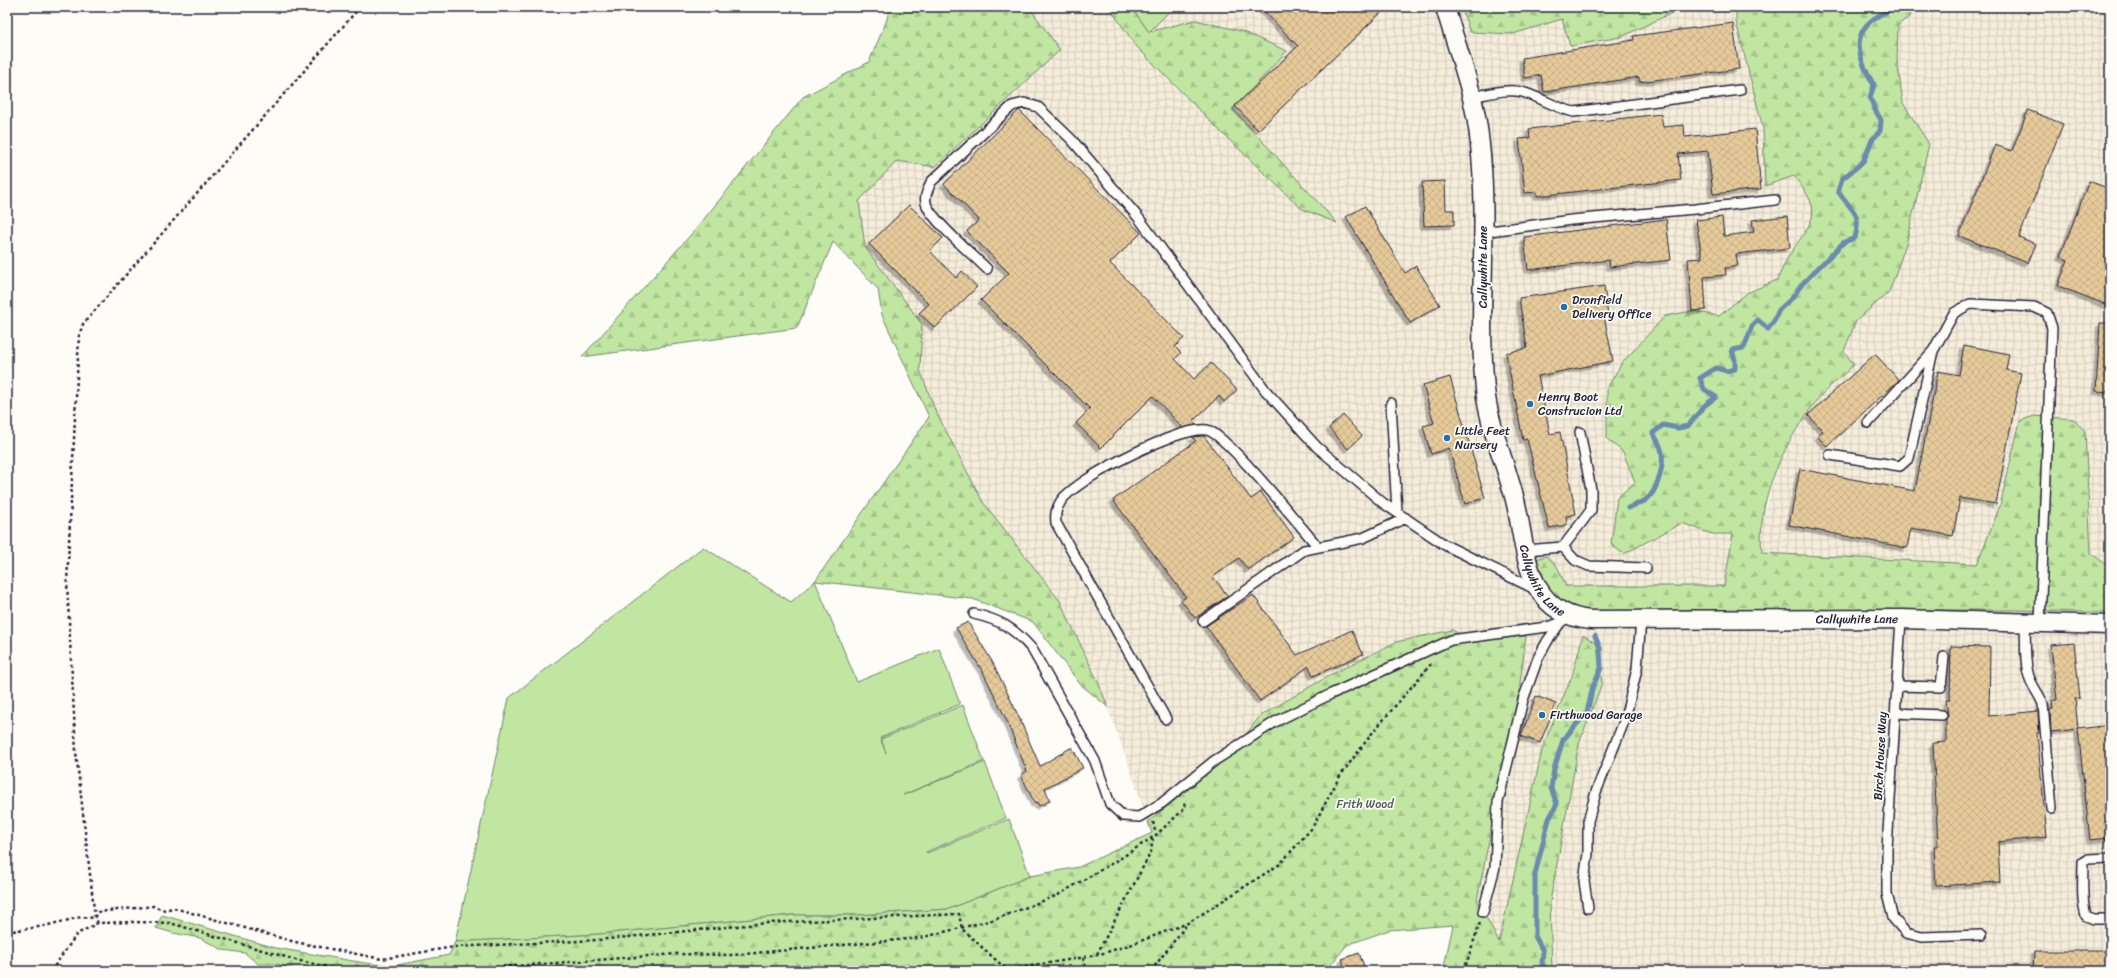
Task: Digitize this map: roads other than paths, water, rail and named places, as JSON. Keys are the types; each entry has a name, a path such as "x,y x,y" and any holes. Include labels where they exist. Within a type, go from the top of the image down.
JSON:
{"street":[{"name":"Callywhite Lane","path":"1445,7 1472,97 1480,144 1483,232 1482,353 1485,391 1516,503 1528,564 1537,590 1557,609 1565,620 1901,619 2110,625"}],"lane":[{"path":"1472,97 1506,92 1521,92 1559,109 1574,112 1740,90"},
{"path":"987,269 940,223 927,205 926,194 932,182 1012,106 1024,103 1038,107 1072,140 1138,217 1266,391 1317,447 1383,503 1445,545 1537,590"},
{"path":"1483,232 1571,220 1775,200"},
{"path":"1868,423 1933,351 1954,313 1970,304 2034,307 2047,313 2052,328 2033,622 2028,672 2034,689 2040,696 2043,704 2052,809"},
{"path":"1830,454 1900,466 1909,458 1933,351"},
{"path":"1391,403 1397,512"},
{"path":"1166,719 1056,523 1055,511 1062,499 1116,461 1186,432 1208,430 1229,444 1318,547"},
{"path":"1525,550 1563,546 1591,510 1591,490 1580,432"},
{"path":"1203,621 1304,550 1363,538 1406,518"},
{"path":"1563,546 1575,560 1588,566 1646,568"},
{"path":"974,614 997,620 1019,633 1032,648 1095,762 1110,804 1123,816 1139,818 1162,803 1214,761 1275,722 1331,694 1451,640 1547,627 1565,620"},
{"name":"Birch House Way","path":"1901,619 1887,849 1887,894 1893,918 1906,933 1922,937 1982,935"},
{"path":"1483,912 1495,867 1498,802 1523,700 1538,658 1548,640 1565,620"},
{"path":"1588,908 1584,881 1588,854 1588,821 1606,764 1618,742 1625,719 1637,670 1641,620"},
{"path":"1897,686 1941,687 1944,657"},
{"path":"1895,713 1942,715"},
{"path":"2110,858 2088,859 2084,862 2084,910 2086,916 2094,919 2110,919"}],"waterway":[{"path":"1628,508 1646,500 1653,491 1659,478 1662,465 1662,453 1660,445 1653,433 1663,425 1678,428 1688,426 1704,406 1716,397 1704,389 1700,378 1716,368 1727,371 1735,369 1735,360 1732,350 1744,348 1752,326 1758,320 1768,329 1779,310 1792,298 1802,284 1844,242 1855,238 1857,229 1856,217 1854,212 1838,191 1842,179 1863,162 1872,140 1880,131 1881,120 1870,97 1874,85 1863,63 1859,42 1861,33 1867,25 1875,18 1888,11 1888,7"},
{"path":"1544,971 1542,963 1543,951 1535,936 1535,874 1549,819 1557,804 1551,788 1554,769 1563,740 1587,712 1593,686 1601,668 1600,648 1595,636"}],"place":[{"name":"Dronfield Delivery Office","path":"1564,307"},
{"name":"Henry Boot Construcion Ltd","path":"1530,404"},
{"name":"Little Feet Nursery","path":"1447,438"},
{"name":"Firthwood Garage","path":"1542,715"}],"park label":[{"name":"Frith Wood","path":"1365,804"}]}
